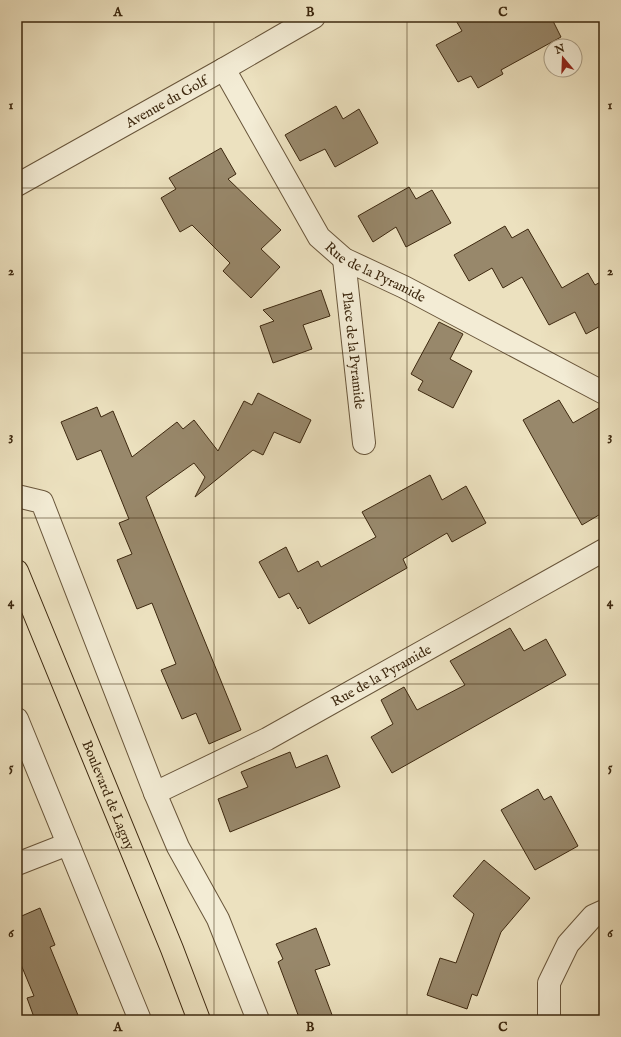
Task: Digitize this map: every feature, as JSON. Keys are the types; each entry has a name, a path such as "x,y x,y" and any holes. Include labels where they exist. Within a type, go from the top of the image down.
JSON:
{"main road":[{"name":"Boulevard de Lagny","path":"17,571 172,949 198,1020"}],"street":[{"name":"Avenue du Golf","path":"17,185 314,17"},
{"name":"Rue de la Pyramide","path":"224,69 319,237 344,259 404,287 604,393"},
{"name":"Place de la Pyramide","path":"344,259 364,442"},
{"path":"17,496 42,502 155,793 178,847 218,919 258,1020"},
{"name":"Rue de la Pyramide","path":"155,793 267,739 604,550"},
{"path":"17,719 140,1020"},
{"path":"17,864 68,844"},
{"path":"549,1020 549,983 568,944 593,916 604,911"}],"building":[{"path":"454,17 551,17 561,37 543,38 543,47 501,70 503,74 478,88 471,76 458,82 436,45 462,31"},
{"path":"336,106 343,119 359,109 378,143 335,167 325,149 300,161 285,135"},
{"path":"221,148 236,174 228,179 281,230 261,249 280,267 251,298 223,271 230,263 192,225 180,232 161,198 176,189 169,178"},
{"path":"409,187 416,199 432,190 451,223 406,247 396,227 373,242 358,216"},
{"path":"505,226 512,238 528,229 562,288 588,273 595,285 604,280 604,324 586,334 575,312 549,325 522,277 503,288 492,268 469,281 454,255"},
{"path":"321,290 330,316 303,325 312,349 273,363 260,326 274,321 263,310"},
{"path":"439,322 463,334 450,359 472,371 453,408 418,390 423,381 411,374"},
{"path":"258,393 311,420 300,443 274,432 263,455 253,450 195,497 205,477 194,463 146,497 241,730 209,744 196,713 182,719 161,670 176,664 152,603 137,609 117,560 132,554 119,523 129,519 101,450 77,460 61,422 97,407 101,417 113,411 132,457 177,422 183,429 194,420 218,451 244,401 252,405"},
{"path":"559,400 573,423 604,405 604,512 582,525 523,420"},
{"path":"430,475 442,500 466,486 486,523 452,542 447,533 403,559 407,568 309,624 300,607 298,609 289,593 279,598 259,562 286,547 298,572 318,561 321,567 376,537 362,512"},
{"path":"510,628 524,651 546,639 566,675 392,773 371,737 393,724 381,700 404,687 417,710 465,685 450,661"},
{"path":"290,752 296,768 327,755 340,787 230,832 218,799 248,787 241,772"},
{"path":"538,789 544,800 551,796 578,846 535,870 501,810"},
{"path":"484,860 530,898 501,932 477,996 472,994 467,1009 427,995 440,958 456,963 474,914 453,896"},
{"path":"40,908 55,945 50,947 80,1020 35,1020 27,998 34,996 17,955 17,918"},
{"path":"316,928 330,965 315,970 334,1020 300,1020 278,962 283,959 276,944"}]}
